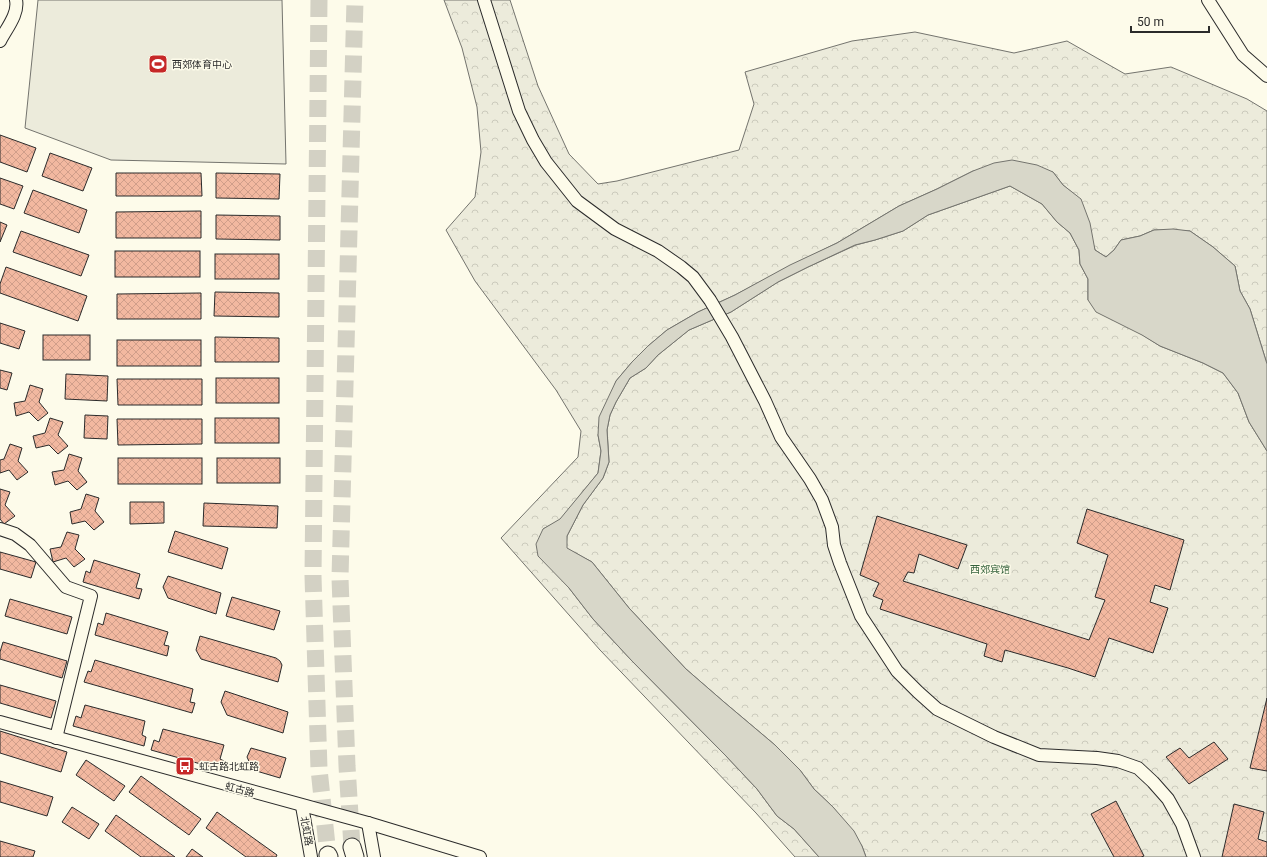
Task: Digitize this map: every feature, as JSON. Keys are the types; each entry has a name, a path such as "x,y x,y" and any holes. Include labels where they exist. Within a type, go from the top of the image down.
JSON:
{"street":[{"path":"0,41 12,20 17,5 16,0"},
{"path":"484,0 519,111 546,162 577,201 614,229 658,251 682,267 693,278 710,300 732,337 765,401 781,437 806,473 822,500 832,527 834,545 840,563 861,616 897,671 937,708 994,738 1039,755 1097,758 1118,761 1138,768 1168,799 1182,824 1194,857"},
{"path":"1208,0 1243,55 1267,76"},
{"path":"0,529 15,534 30,545 66,587 91,596 56,738"},
{"name":"虹古路","path":"0,722 368,823 480,857"},
{"name":"北虹路","path":"302,806 311,857"},
{"path":"368,823 374,857"}],"green space":[{"name":"西郊体育中心","path":"38,0 282,0 286,164 111,160 25,128"},
{"path":"444,0 510,0 538,86 569,154 598,184 617,181 739,150 754,104 745,72 852,41 915,32 1014,53 1067,41 1125,74 1171,67 1247,99 1267,111 1267,364 1250,309 1240,291 1235,266 1213,247 1190,231 1154,230 1140,236 1121,240 1114,250 1106,257 1095,250 1080,199 1063,185 1053,172 973,171 899,206 837,243 735,295 698,312 667,330 632,362 616,381 598,435 601,451 598,473 560,520 543,529 569,588 593,619 757,789 777,816 794,829 819,857 795,857 756,813 600,650 501,538 578,457 581,431 556,390 475,281 446,230 475,197 481,152 477,107 462,48"},
{"name":"西郊宾馆","path":"1010,186 1042,204 1057,222 1070,233 1079,250 1080,264 1088,279 1088,300 1160,346 1203,363 1223,373 1238,393 1249,422 1267,451 1267,857 866,857 862,846 833,807 814,789 800,770 775,745 686,669 629,608 592,562 566,548 567,536 583,505 603,478 609,462 607,430 610,415 616,402 630,378 646,368 658,355 689,330 731,312 778,282 808,267 856,245 903,231 928,215"}],"shaded area":[{"path":"1012,160 1037,165 1053,172 1063,185 1081,199 1090,223 1095,250 1106,257 1114,250 1121,240 1140,236 1154,230 1173,229 1190,231 1213,247 1235,266 1240,291 1250,309 1267,364 1267,451 1249,422 1238,393 1223,373 1203,363 1160,346 1142,335 1096,312 1088,300 1088,279 1080,264 1079,250 1070,233 1057,222 1042,204 1010,186 928,215 903,231 855,245 778,282 731,312 689,330 658,355 646,368 630,378 610,415 607,430 609,462 603,478 583,505 567,536 567,548 592,562 629,608 686,669 775,745 800,770 814,789 833,807 854,831 866,857 819,857 794,829 777,816 757,789 593,619 569,588 538,556 536,544 543,529 560,519 598,473 601,451 598,435 599,417 616,381 648,346 667,330 698,312 735,295 790,265 837,243 899,206 973,171 994,163"}],"building":[{"path":"0,135 36,148 27,172 0,162"},
{"path":"50,153 92,168 83,191 42,176"},
{"path":"116,173 201,173 202,196 116,196"},
{"path":"216,173 280,174 279,199 216,198"},
{"path":"0,178 23,186 14,209 0,204"},
{"path":"33,190 87,210 79,233 24,213"},
{"path":"201,211 201,238 116,238 116,212"},
{"path":"216,215 280,216 280,240 216,239"},
{"path":"0,222 7,225 0,242"},
{"path":"21,231 89,255 81,276 13,252"},
{"path":"115,251 200,251 200,277 115,277"},
{"path":"215,254 279,254 279,279 215,279"},
{"path":"6,267 87,296 78,321 0,293 0,284"},
{"path":"215,292 279,293 279,317 214,316"},
{"path":"201,293 201,319 117,319 117,294"},
{"path":"0,323 25,331 19,349 0,343"},
{"path":"43,335 90,335 90,360 43,360"},
{"path":"215,337 279,338 279,362 215,362"},
{"path":"117,340 201,340 201,366 117,366"},
{"path":"0,370 12,373 7,390 0,388"},
{"path":"66,374 108,376 107,401 65,399"},
{"path":"216,378 279,378 279,403 216,403"},
{"path":"117,379 202,379 202,405 118,405"},
{"path":"30,385 43,389 39,402 48,413 38,421 29,412 16,416 14,403 25,401"},
{"path":"85,415 108,416 107,439 84,438"},
{"path":"50,418 63,422 58,435 68,446 58,454 49,445 36,448 33,436 45,433"},
{"path":"215,418 279,418 279,443 215,443"},
{"path":"117,419 202,419 202,444 118,445"},
{"path":"10,444 22,448 18,461 28,472 17,480 9,470 0,473 0,460 4,459"},
{"path":"69,454 82,458 78,471 87,482 77,490 68,481 55,485 52,472 64,470"},
{"path":"118,458 202,458 202,484 118,484"},
{"path":"217,458 280,458 280,483 217,483"},
{"path":"0,489 10,492 5,505 15,516 4,524 0,519"},
{"path":"86,494 99,498 95,511 104,522 94,530 85,521 72,524 70,512 81,509"},
{"path":"130,502 164,502 164,523 130,524"},
{"path":"204,503 278,506 277,528 203,526"},
{"path":"1087,509 1184,540 1170,590 1155,585 1150,602 1168,608 1153,653 1109,638 1095,677 1005,650 1002,662 984,656 987,644 880,609 883,600 873,596 879,583 860,575 877,516 967,545 958,569 919,554 914,573 908,572 903,581 1089,640 1105,600 1095,597 1108,555 1077,543"},
{"path":"175,531 228,548 222,569 168,552"},
{"path":"67,532 79,535 75,549 85,559 74,567 66,558 53,562 50,549 61,547"},
{"path":"0,552 36,562 31,578 0,569"},
{"path":"94,560 140,574 136,588 142,589 139,599 83,582 86,571 90,573"},
{"path":"168,576 221,593 216,614 168,598 163,587"},
{"path":"232,597 280,611 274,630 226,616"},
{"path":"10,599 72,617 67,634 5,616"},
{"path":"106,613 168,632 164,645 169,646 167,656 95,635 98,623 103,625"},
{"path":"200,636 276,658 282,665 278,682 201,659 196,650"},
{"path":"3,642 67,661 62,678 0,659 0,652"},
{"path":"95,660 193,689 190,702 195,703 192,713 84,682 88,671 91,672"},
{"path":"0,685 56,701 51,718 0,703"},
{"path":"225,691 288,712 283,733 227,715 221,702"},
{"path":"1267,698 1267,771 1250,768"},
{"path":"85,705 145,721 142,735 146,737 144,746 73,726 76,716 81,718"},
{"path":"163,729 224,745 220,759 224,761 222,770 151,750 154,740 159,742"},
{"path":"0,731 67,752 61,772 0,753"},
{"path":"1214,742 1228,759 1189,784 1166,757 1180,748 1189,758"},
{"path":"251,748 286,758 280,778 253,770 247,757"},
{"path":"86,760 125,786 114,801 76,775"},
{"path":"141,776 201,819 189,835 129,792"},
{"path":"0,781 53,797 47,816 0,802"},
{"path":"1116,801 1144,856 1114,857 1091,814"},
{"path":"1234,804 1264,812 1258,839 1267,842 1267,857 1222,857"},
{"path":"72,807 99,824 89,839 62,822"},
{"path":"217,812 277,855 276,857 246,857 206,828"},
{"path":"116,815 175,857 141,857 105,831"},
{"path":"0,841 35,851 33,857 0,857"},
{"path":"192,849 203,857 186,857"}],"tunnel":[{"path":"319,0 313,576 319,769 328,855"},
{"path":"352,847 347,766 340,578 355,0"}],"place":[{"name":"西郊体育中心","path":"158,64"},
{"name":"虹古路北虹路","path":"185,766"}]}
